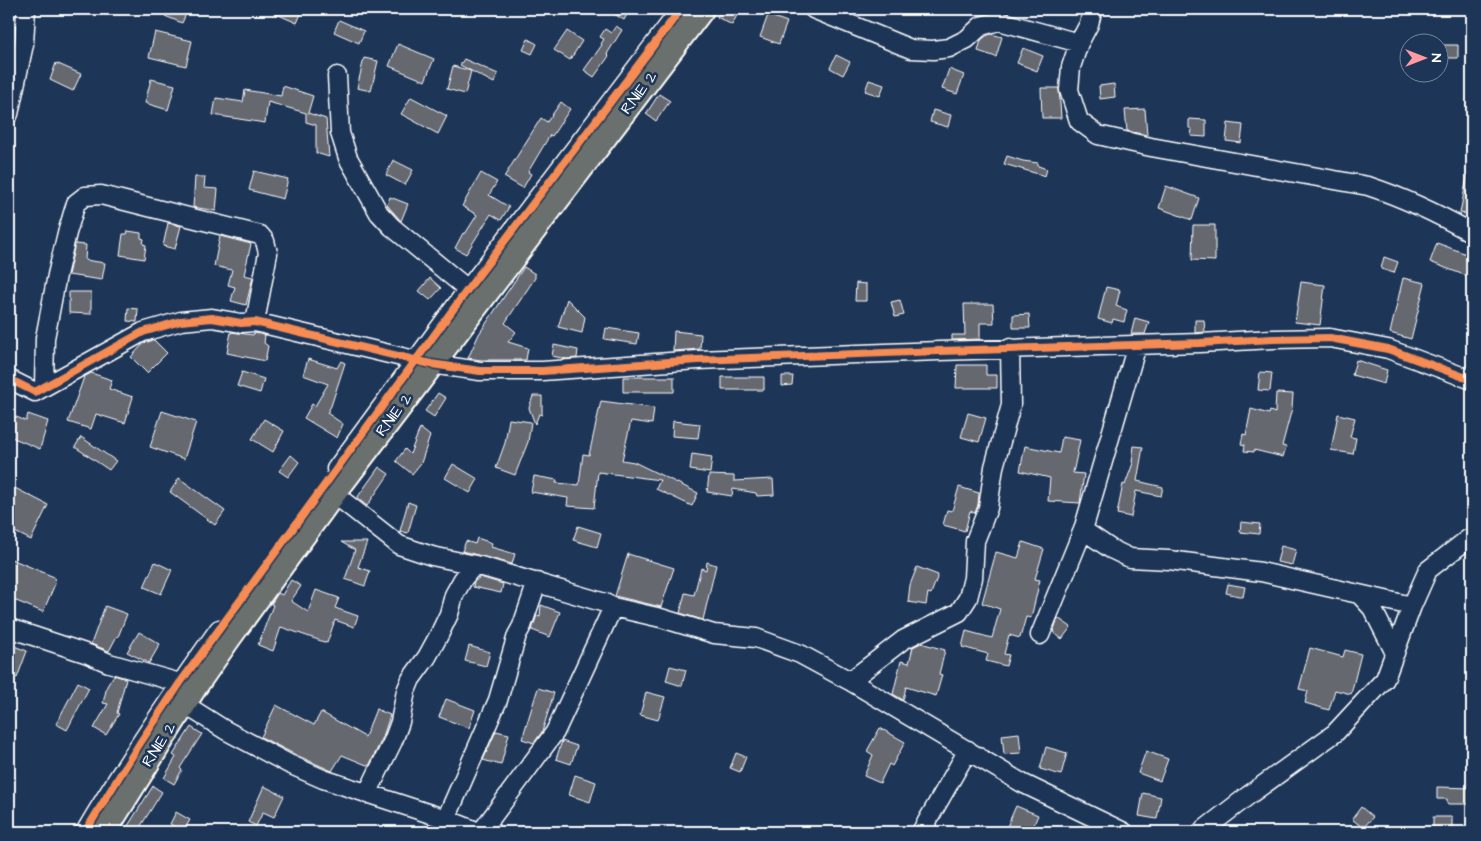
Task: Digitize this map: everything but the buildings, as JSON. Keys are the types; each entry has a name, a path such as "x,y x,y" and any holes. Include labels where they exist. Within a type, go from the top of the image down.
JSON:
{"highway":[{"name":"RNIE 2","path":"103,832 186,691 333,493 423,362 687,12"}],"street":[{"path":"9,114 24,44 26,9"},
{"path":"813,9 911,49 934,50 949,48 968,39 981,26 999,21 1079,44"},
{"path":"1093,9 1089,24 1071,66 1069,90 1079,121 1098,135 1151,147 1368,186 1440,214 1472,232"},
{"path":"338,76 340,133 348,158 379,213 392,227 474,294"},
{"path":"44,386 45,338 56,275 76,203 85,196 100,195 260,235 265,241 268,253 255,322"},
{"path":"9,379 35,392 143,332 181,321 212,318 255,322 423,362 480,371 542,371 698,360 1330,338 1388,349 1472,380"},
{"path":"1040,635 1083,530 1137,345"},
{"path":"850,681 903,640 959,612 968,598 973,578 975,540 988,508 994,467 1011,405 1010,348"},
{"path":"86,832 140,742 186,691 423,362"},
{"path":"333,493 399,545 432,556 480,566 537,582 613,607 661,618 714,634 756,638 800,654 850,681 1022,783 1124,832"},
{"path":"1083,530 1111,549 1130,558 1169,560 1261,572 1412,606"},
{"path":"1201,832 1335,734 1385,679 1412,606 1428,570 1468,539 1472,538"},
{"path":"366,794 393,741 400,722 406,691 411,678 427,657 439,635 449,614 454,595 463,579 471,569 480,566"},
{"path":"446,819 498,700 517,634 528,611 537,582"},
{"path":"1359,594 1372,608 1395,653"},
{"path":"9,628 88,654 186,691 225,730 289,764 323,779 480,832 555,732 613,607"},
{"path":"921,832 968,750"}],"cycle path":[{"path":"85,832 180,683 468,289 681,9"},
{"path":"9,379 35,392 143,332 181,321 212,318 241,323 255,322 431,364 480,371 542,371 698,360 1330,338 1388,349 1472,380"}]}
